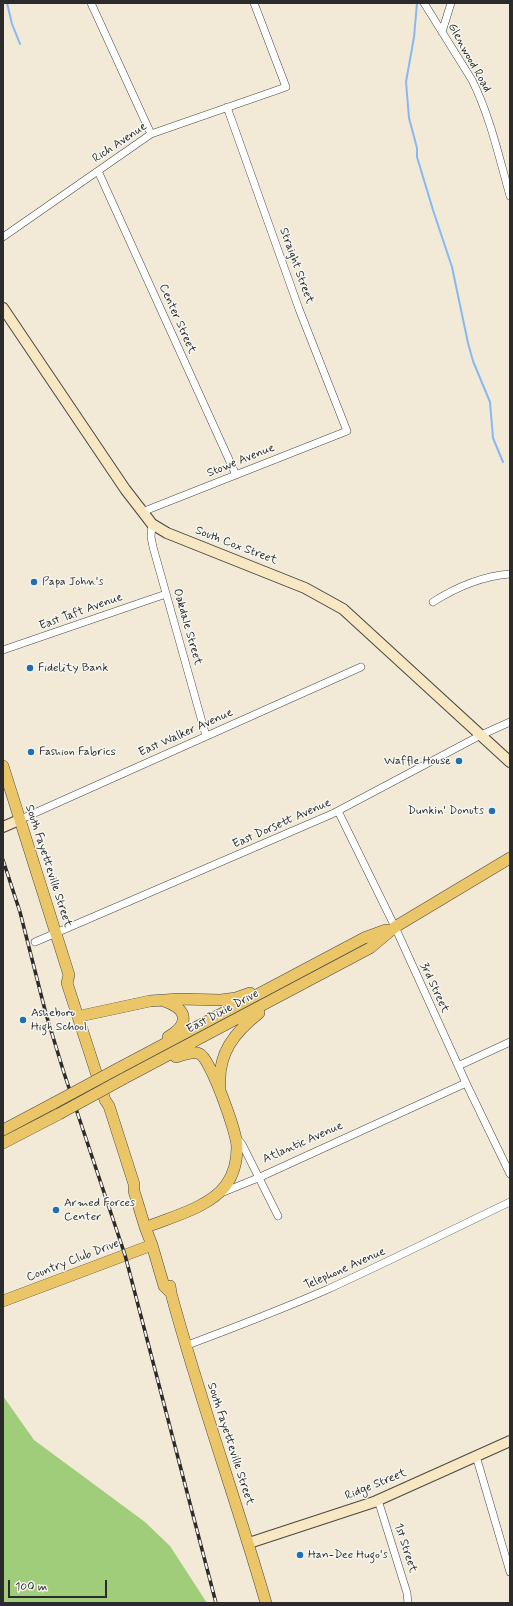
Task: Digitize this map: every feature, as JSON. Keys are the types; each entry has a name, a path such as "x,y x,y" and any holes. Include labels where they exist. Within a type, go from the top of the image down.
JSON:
{"main road":[{"name":"South Cox Street","path":"3,308 124,489 152,524 166,533 305,588 334,603 356,620 510,762"},
{"name":"South Fayetteville Street","path":"3,766 69,975 74,981 85,1015 111,1098 110,1106"},
{"path":"3,827 19,820"},
{"name":"East Dixie Drive","path":"3,1143 370,948 395,927 510,858"},
{"name":"East Dixie Drive","path":"3,1130 364,938 395,927"},
{"name":"South Fayetteville Street","path":"69,975 68,983 105,1100 110,1106 134,1184 134,1191 145,1227 152,1244 164,1286 171,1293"},
{"path":"85,1015 137,1003 178,999 221,1000 236,998 256,991 270,989"},
{"path":"220,1092 220,1071 226,1048 238,1032 252,1018 281,996"},
{"path":"153,1051 164,1039 179,1029 183,1022 184,1016 181,1010 176,1006 162,1000"},
{"path":"150,1066 189,1053 200,1054 206,1060 220,1092 236,1137 236,1159 234,1169 227,1185 218,1194"},
{"name":"South Fayetteville Street","path":"134,1184 140,1188 152,1225 170,1284 185,1346 249,1543 266,1603"},
{"name":"Atlantic Avenue","path":"152,1225 192,1210 218,1194"},
{"name":"Country Club Drive","path":"3,1301 152,1244"},
{"name":"Ridge Street","path":"249,1543 378,1500 510,1441"}],"street":[{"path":"91,3 150,134"},
{"name":"Rich Avenue","path":"3,237 150,134 286,87 254,3"},
{"name":"Glenwood Road","path":"424,3 478,91 510,196"},
{"path":"442,32 451,3"},
{"name":"Straight Street","path":"227,107 299,309 348,431"},
{"name":"Center Street","path":"98,171 236,475"},
{"name":"Stowe Avenue","path":"142,512 348,431"},
{"name":"Oakdale Street","path":"152,524 153,547 206,736"},
{"path":"433,602 460,588 481,580 510,574"},
{"name":"East Taft Avenue","path":"3,650 166,594"},
{"name":"East Walker Avenue","path":"19,820 361,667"},
{"name":"East Dorsett Avenue","path":"35,942 338,811 481,735 510,722"},
{"name":"3rd Street","path":"338,811 395,927 458,1066 510,1174"},
{"path":"458,1066 510,1042"},
{"name":"Atlantic Avenue","path":"218,1194 258,1178 466,1083"},
{"path":"236,1137 242,1144 278,1216"},
{"name":"Telephone Avenue","path":"185,1346 327,1290 419,1248 510,1202"},
{"path":"476,1456 510,1572"},
{"name":"1st Street","path":"378,1500 408,1593 408,1603"}],"green space":[{"path":"3,1396 34,1440 145,1522 170,1546 207,1603 3,1603"}],"waterway":[{"path":"7,3 12,24 20,44"},
{"path":"417,3 414,37 406,82 409,118 417,148 417,157 452,267 473,361 490,402 493,438 503,462"}],"railway":[{"path":"3,860 20,912 46,1014 64,1073 125,1255 216,1603"}],"place":[{"name":"Papa John's","path":"34,582"},
{"name":"Fidelity Bank","path":"30,668"},
{"name":"Fashion Fabrics","path":"31,752"},
{"name":"Waffle House","path":"459,761"},
{"name":"Dunkin' Donuts","path":"492,811"},
{"name":"Asheboro High School","path":"23,1020"},
{"name":"Armed Forces Center","path":"56,1210"},
{"name":"Han-Dee Hugo's","path":"300,1555"}]}
